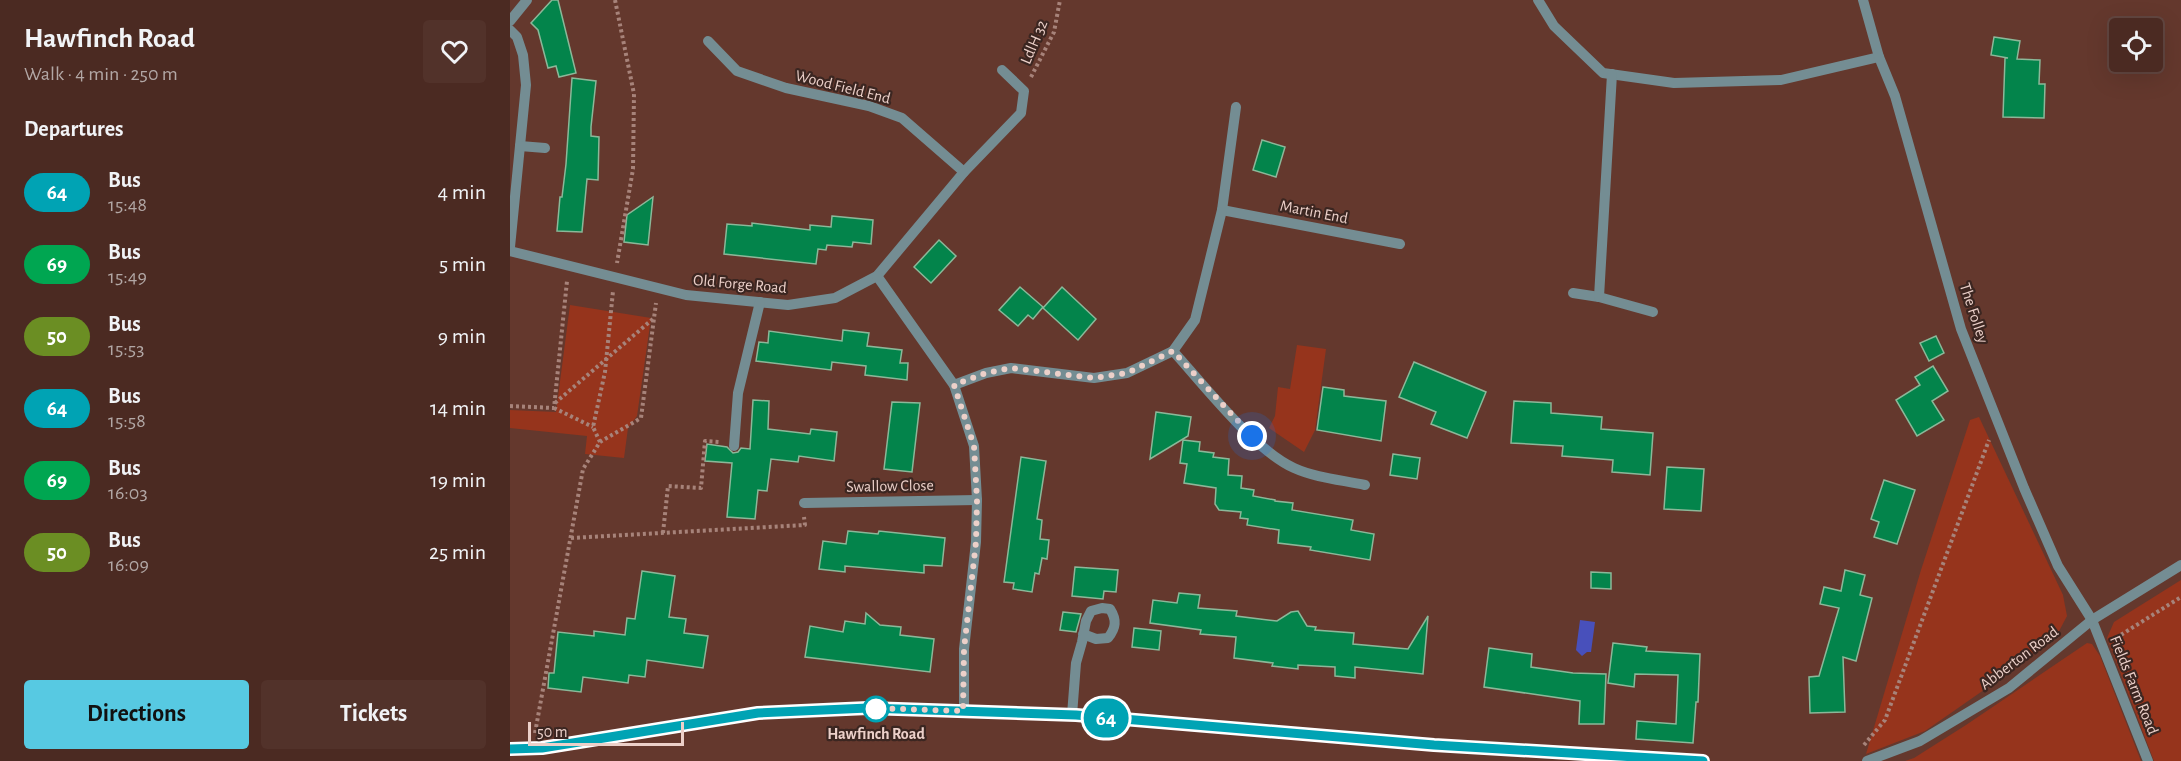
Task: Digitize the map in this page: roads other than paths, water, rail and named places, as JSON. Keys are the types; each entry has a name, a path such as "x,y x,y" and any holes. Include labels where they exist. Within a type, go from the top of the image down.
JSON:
{"street":[{"path":"510,21 527,0"},
{"path":"1538,0 1554,26 1603,73 1674,83 1781,80 1879,57"},
{"name":"The Folley","path":"1863,0 1879,57 1895,96 1961,329 2024,488 2058,566 2092,621"},
{"path":"510,30 517,38 523,54 526,85 510,249"},
{"name":"Wood Field End","path":"708,41 737,71 786,87 869,106 902,118 964,172"},
{"name":"Old Forge Road","path":"510,249 686,295 788,305 835,298 877,276 964,172 1021,113 1024,91 1002,70"},
{"path":"1599,297 1612,74"},
{"path":"954,385 986,373 1011,368 1094,378 1127,373 1173,351 1196,320 1222,210 1236,107"},
{"path":"520,146 545,148"},
{"name":"Martin End","path":"1222,210 1400,244"},
{"path":"877,276 954,385 974,446 977,500 976,542 964,649 963,711"},
{"path":"1573,292 1653,312"},
{"path":"734,445 738,393 760,302"},
{"path":"1173,351 1252,436 1275,456 1294,468 1314,475 1365,485"},
{"name":"Swallow Close","path":"804,503 977,500"},
{"name":"Abberton Road","path":"1867,761 1920,741 2009,688 2092,621 2181,565"},
{"name":"Fields Farm Road","path":"2092,621 2148,761"},
{"path":"1072,715 1076,663 1083,634"},
{"path":"510,749 537,748 758,713 868,708 1072,715 1434,745 1703,761"},
{"path":"537,748 540,761"}],"place":[{"name":"Hawfinch Road","path":"876,709"}]}
